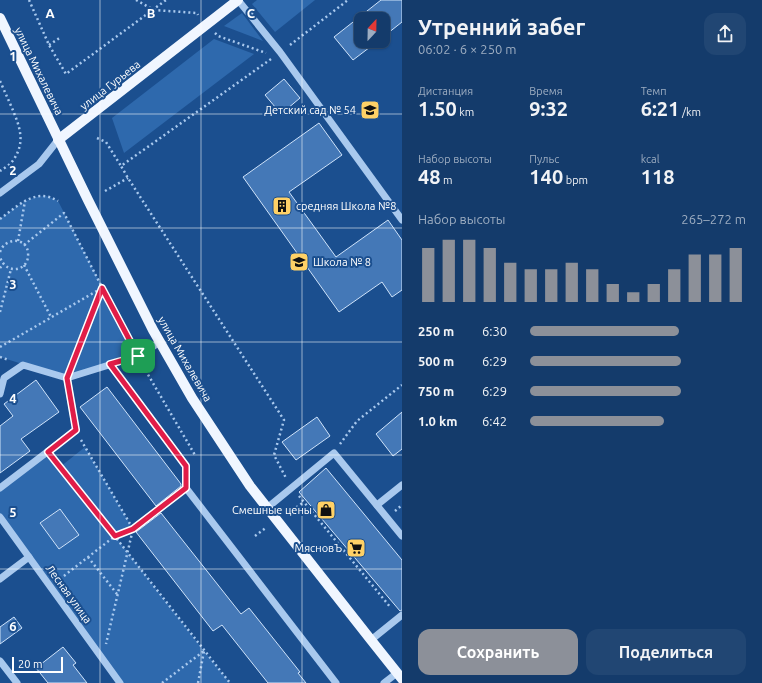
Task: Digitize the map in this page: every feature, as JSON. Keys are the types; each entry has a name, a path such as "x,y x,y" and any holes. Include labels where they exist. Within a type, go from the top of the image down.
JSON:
{"main road":[{"name":"улица Гурьева","path":"58,140 238,0"},
{"name":"улица Михалевича","path":"0,18 58,140 160,342 192,398 250,486 399,676"}],"street":[{"path":"238,0 280,52 402,220"},
{"name":"улица Гурьева","path":"0,193 39,164 58,140"},
{"path":"0,394 4,378 23,365 67,378 138,356 160,342"},
{"path":"110,364 186,466 186,488 336,683"},
{"path":"0,488 76,430 67,378"},
{"path":"267,508 334,453 402,536"},
{"path":"377,505 402,485"},
{"name":"Лесная улица","path":"0,517 120,683"},
{"path":"0,579 29,557"},
{"path":"371,640 400,616"},
{"path":"0,661 17,683"},
{"path":"384,683 399,676"}],"path":[{"path":"29,0 49,45 66,74 166,0"},
{"path":"121,166 280,52 348,0"},
{"path":"49,45 61,37"},
{"path":"0,81 19,125 21,138 18,152 14,159 9,165 0,171"},
{"path":"97,138 106,142 284,420 274,454 284,475 292,487 400,616"},
{"path":"106,191 128,178"},
{"path":"0,219 26,200 35,197 44,196 58,201"},
{"path":"18,241 26,200"},
{"path":"24,245 64,213 138,356 196,457"},
{"path":"0,252 2,247 11,241 18,241 28,250 27,262 18,269 7,267 3,264 0,257"},
{"path":"0,268 3,264"},
{"path":"24,265 51,317"},
{"path":"0,312 12,269"},
{"path":"0,347 102,288"},
{"path":"67,378 102,288"},
{"path":"334,453 357,421 402,385"},
{"path":"76,430 133,529 102,658"},
{"path":"48,452 230,683"},
{"path":"50,586 115,536 133,529 186,488"},
{"path":"88,557 117,595"},
{"path":"162,683 204,651"},
{"path":"198,683 204,651"}],"shaded area":[{"path":"257,0 315,0 275,32 252,4"},
{"path":"242,13 263,41 224,26"},
{"path":"214,39 254,54 124,153 112,118"},
{"path":"46,196 58,201 138,356 67,378 0,357 0,219 16,207 33,198"},
{"path":"85,447 133,529 115,536 230,683 120,683 0,517 0,488 48,452 60,467","holes":["59,509 79,535 59,549 40,523"]}],"building":[{"path":"381,0 402,0 402,22 390,31 390,12 366,12"},
{"path":"354,21 354,48 369,48 353,60 334,37"},
{"path":"284,79 300,98 281,114 265,95"},
{"name":"средняя Школа №8","path":"319,123 342,155 289,192 336,257 388,220 402,240 402,290 392,297 382,282 339,312 243,177"},
{"path":"36,380 59,412 21,439 30,451 0,473 0,426 13,416 4,404"},
{"path":"107,387 181,484 181,486 156,506 80,407"},
{"path":"402,412 402,449 393,456 376,434"},
{"path":"317,417 330,436 296,460 282,442"},
{"path":"326,468 402,560 402,610 400,611 299,492"},
{"path":"60,509 79,535 59,549 40,523"},
{"path":"161,513 241,614 249,608 300,672 298,673 306,683 268,683 222,625 213,631 136,532"},
{"path":"14,617 22,628 0,644 0,627"},
{"path":"63,647 76,663 73,665 87,683 48,683 36,668"}],"place":[{"name":"Детский сад № 54","path":"370,110"},
{"name":"средняя Школа №8","path":"282,206"},
{"name":"Школа № 8","path":"299,262"},
{"name":"Смешные цены","path":"326,510"},
{"name":"МясновЪ","path":"356,548"}],"route":[{"path":"102,288 138,356 110,364 186,466 186,488 133,529 115,536 48,452 76,430 67,378 102,288"}]}
